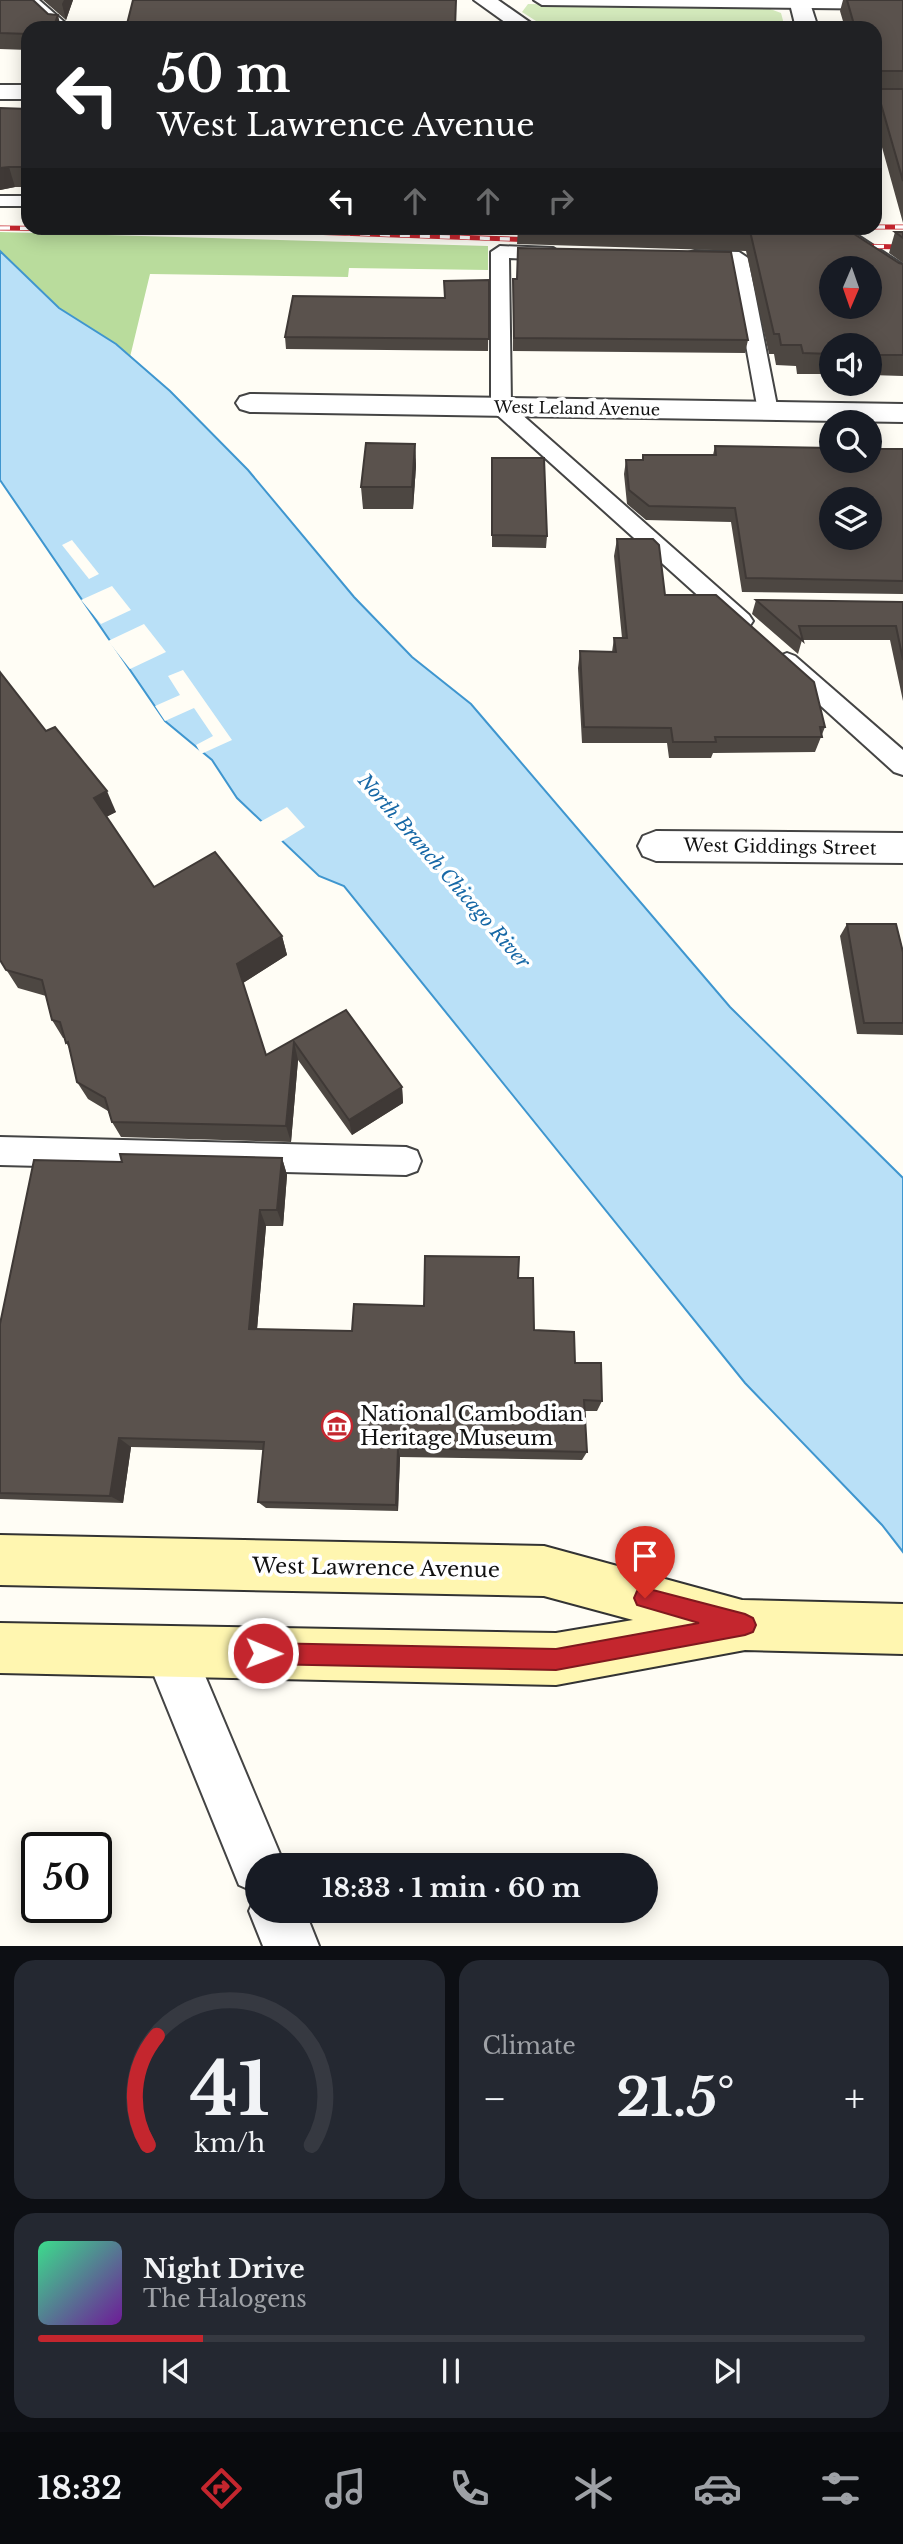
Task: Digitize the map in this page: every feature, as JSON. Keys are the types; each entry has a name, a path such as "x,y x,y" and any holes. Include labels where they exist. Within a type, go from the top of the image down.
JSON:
{"main road":[{"name":"West Lawrence Avenue","path":"0,1560 544,1572 745,1625"},
{"name":"West Lawrence Avenue","path":"0,1648 556,1659 745,1625 903,1629"}],"street":[{"path":"484,0 516,21"},
{"path":"799,1 805,21"},
{"path":"0,92 21,92"},
{"path":"841,235 872,256"},
{"path":"867,235 874,256"},
{"path":"882,262 903,276"},
{"name":"West Leland Avenue","path":"250,403 903,413"},
{"name":"West Giddings Street","path":"656,846 903,848"},
{"path":"169,1651 253,1853"},
{"path":"282,1923 291,1945"}],"lane":[{"path":"30,0 55,21"},
{"path":"542,0 903,4"},
{"path":"3,201 21,201"},
{"path":"566,254 500,252 501,407 903,765"},
{"path":"673,256 739,258 768,411"},
{"path":"720,602 759,603"},
{"path":"0,1151 406,1161"}],"green space":[{"path":"528,4 765,7 781,13 783,21 536,21 522,12"},
{"path":"0,232 21,233 21,235 488,246 488,270 349,268 348,277 150,274 130,357 116,344 59,308 0,251"}],"water":[{"name":"North Branch Chicago River","path":"0,251 59,308 116,344 170,391 248,470 354,597 412,657 471,704 730,1007 903,1178 903,1552 882,1525 745,1383 344,886 319,876 237,798 212,760 165,721 0,480"}],"pier":[{"path":"72,540 99,574 89,579 62,545"},
{"path":"112,586 131,610 101,624 81,600"},
{"path":"144,624 166,652 130,669 108,641"},
{"path":"183,670 232,740 201,754 196,745 213,736 194,708 165,721 155,706 180,695 168,676"},
{"path":"287,807 305,827 279,843 258,823"}],"building":[{"path":"0,0 33,0 48,14 58,15 56,21 21,21 21,34 0,33"},
{"path":"133,0 456,0 455,21 128,21"},
{"path":"847,0 903,0 903,71 882,71 882,21 853,21"},
{"path":"882,89 903,89 903,181 882,108"},
{"path":"0,108 21,109 21,167 0,168"},
{"path":"751,235 856,235 903,264 903,355 882,355 882,333 819,333 819,354 803,353 801,345 781,345 779,334 774,334"},
{"path":"518,248 731,252 748,340 514,338 513,279 517,279"},
{"path":"489,280 489,339 285,337 293,296 445,298 444,281"},
{"path":"366,443 415,444 412,487 361,487"},
{"path":"715,446 819,448 819,473 882,473 882,449 903,449 903,581 746,578 735,508 649,506 629,490 626,460 643,460 643,455 716,455"},
{"path":"492,458 544,458 547,536 492,535"},
{"path":"617,539 653,539 659,545 665,595 716,595 814,682 825,727 820,727 822,737 715,737 716,742 673,742 671,728 584,727 580,651 616,652 614,638 627,638"},
{"path":"756,600 903,602 903,660 896,626 799,626 803,641"},
{"path":"0,672 46,731 55,727 107,791 94,798 154,887 215,852 282,936 237,964 266,1055 346,1010 402,1087 349,1120 294,1042 286,1126 112,1122 105,1098 77,1082 68,1042 66,1043 60,1022 52,1020 42,980 6,970 0,960"},
{"path":"847,924 896,924 903,952 903,1023 864,1023"},
{"path":"120,1154 282,1158 277,1210 260,1210 249,1329 352,1331 354,1304 424,1306 425,1256 519,1257 518,1278 533,1278 534,1330 574,1332 575,1363 601,1363 602,1401 584,1400 587,1452 398,1448 396,1505 258,1502 264,1442 119,1438 110,1496 0,1493 0,1324 34,1160 122,1162"}],"railway":[{"path":"882,227 903,227"},
{"path":"0,228 21,228"},
{"path":"393,235 535,240"},
{"path":"854,246 903,247"}],"place":[{"name":"National Cambodian Heritage Museum","path":"337,1426"}],"route":[{"path":"263,1653 556,1659 745,1625 645,1598"}]}
